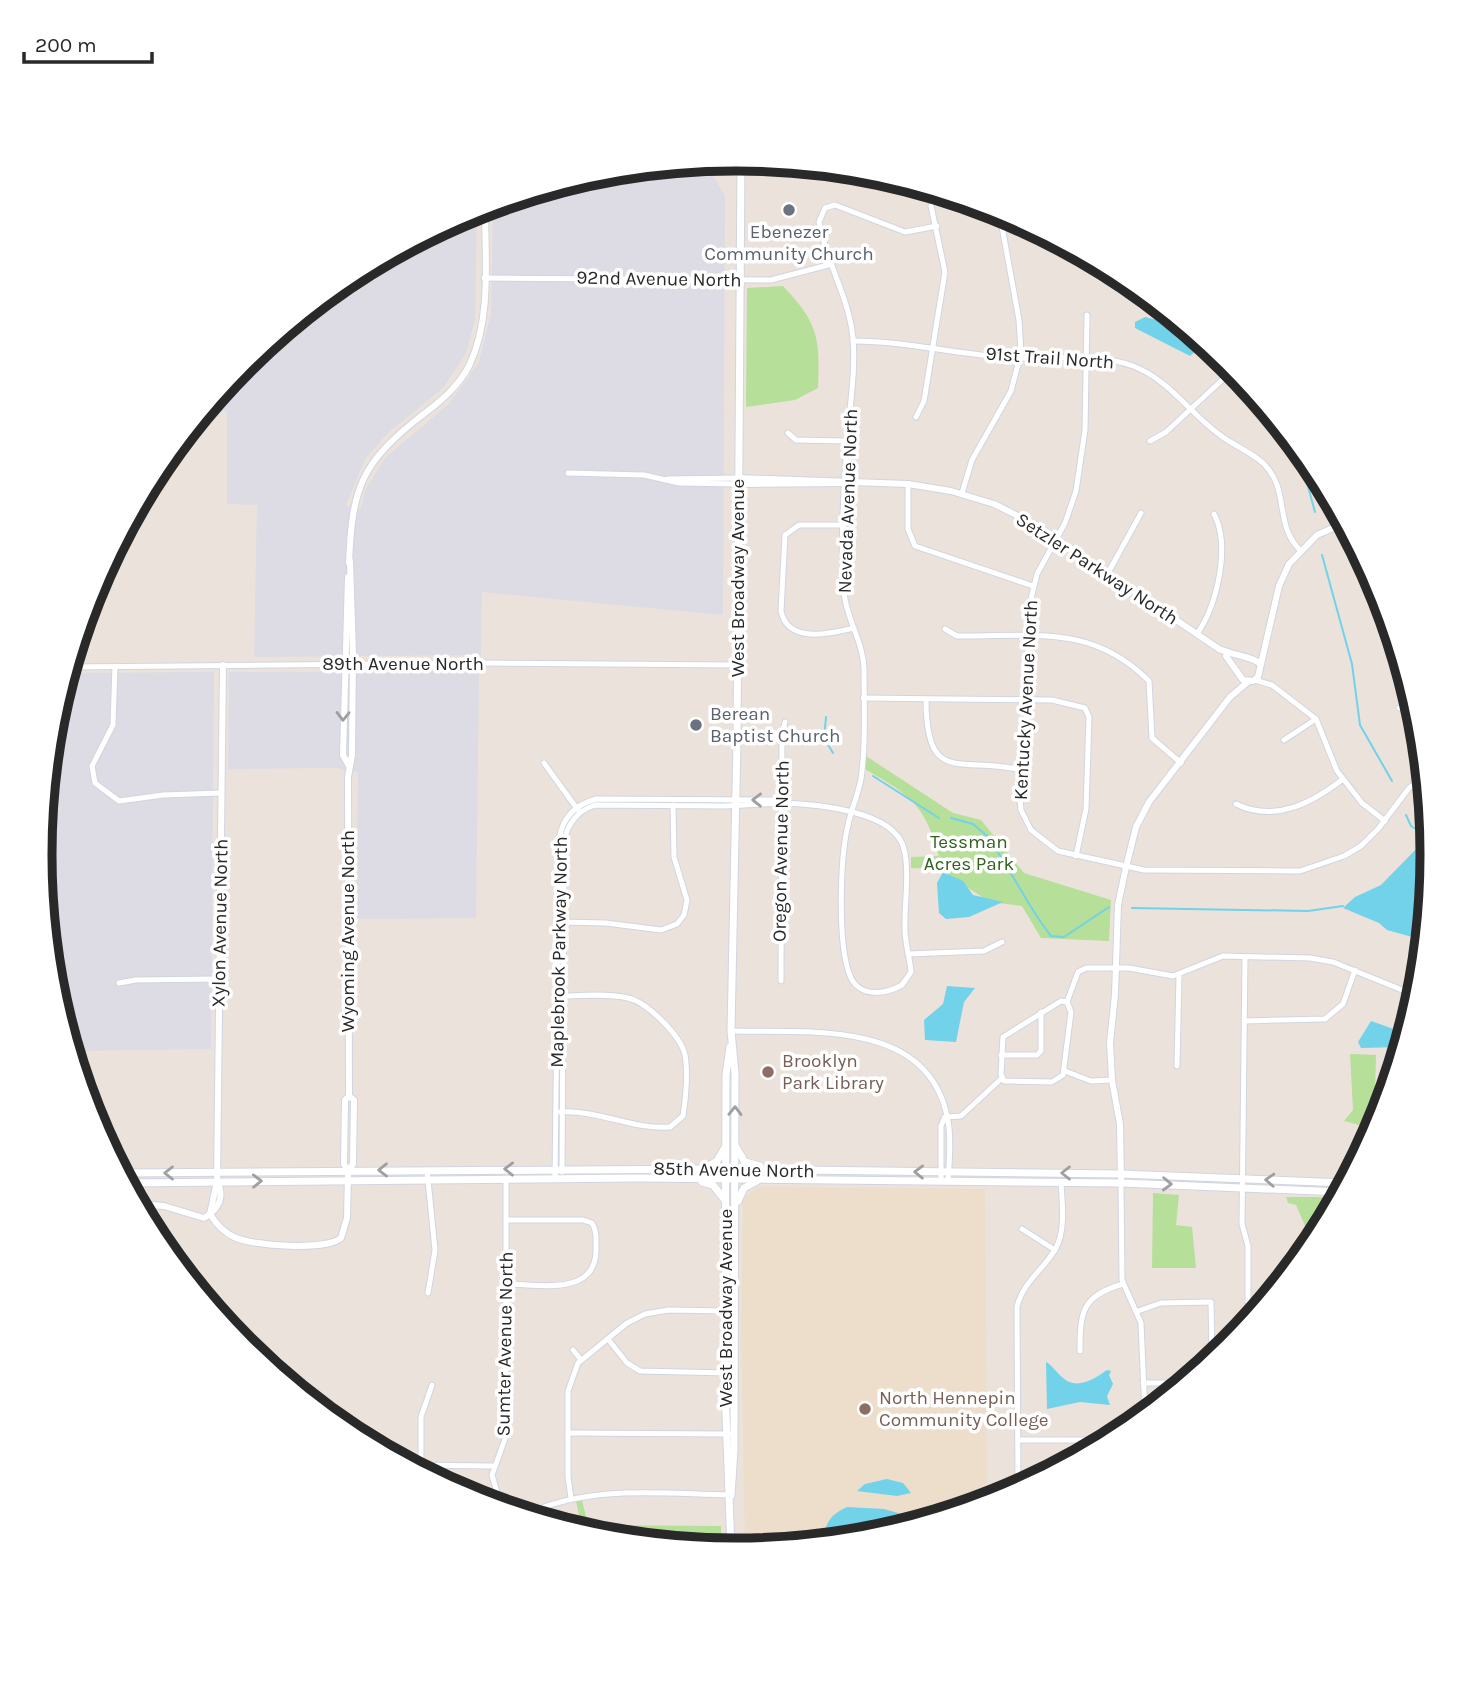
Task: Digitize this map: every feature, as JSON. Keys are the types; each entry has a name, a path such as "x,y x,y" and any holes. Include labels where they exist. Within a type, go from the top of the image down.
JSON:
{"main road":[{"name":"West Broadway Avenue","path":"730,1434 735,1373 734,1179 730,1170 730,1140 735,1060 732,1035 741,171"},
{"path":"702,1169 719,1159 730,1140 738,1153 751,1165 855,1168 869,1171"},
{"name":"85th Avenue North","path":"132,1173 702,1169 1121,1174 1335,1183"},
{"name":"West Broadway Avenue","path":"730,1170 725,1179 725,1203 731,1538"},
{"name":"85th Avenue North","path":"137,1183 639,1178 1121,1183 1330,1191"},
{"path":"639,1178 648,1182 707,1182 718,1189 725,1203"},
{"path":"734,1234 740,1193 749,1184 761,1179"}],"street":[{"name":"Nevada Avenue North","path":"898,988 867,992 856,985 850,973 844,942 844,861 851,813 861,773 863,698 863,656 844,593 847,441 853,341 848,310 819,222 825,208 835,205 905,232 937,226"},
{"path":"916,417 925,401 944,272 931,206"},
{"name":"Wyoming Avenue North","path":"210,1214 230,1235 254,1243 326,1245 341,1238 347,1218 348,1171 344,1164 345,1100 349,1096 348,766 343,755 352,514 357,492 370,467 387,444 445,397 469,366 483,320 485,219"},
{"path":"962,493 972,460 1010,391 1020,358 1019,320 1004,226"},
{"name":"92nd Avenue North","path":"484,278 741,281 786,278 832,264"},
{"name":"Kentucky Avenue North","path":"1076,856 1058,851 1039,838 1021,810 1018,787 1026,751 1027,637 1033,586 1043,559 1070,513 1085,430 1087,315"},
{"name":"91st Trail North","path":"853,341 903,342 1020,358 1117,361 1146,371 1171,388 1220,435 1266,466 1281,491 1283,526 1300,550"},
{"path":"1150,441 1166,432 1225,377"},
{"path":"788,433 796,440 847,441"},
{"path":"568,473 622,473 668,480 738,481"},
{"name":"Setzler Parkway North","path":"738,481 908,484 962,493 1016,514 1056,538 1219,649 1252,681"},
{"path":"908,484 908,536 915,546 1033,586"},
{"path":"1108,573 1142,513"},
{"path":"1197,634 1211,610 1218,583 1220,524 1214,513"},
{"path":"844,525 799,525 789,531 782,547 783,622 793,631 832,634 854,628"},
{"path":"1144,1402 1142,1329 1138,1311 1123,1284 1120,1124 1112,1080 1111,1019 1118,905 1126,867 1136,827 1149,802 1230,697 1252,681 1261,667 1282,578 1300,550 1317,535 1336,527"},
{"path":"945,629 957,636 1087,640 1108,650 1149,681 1152,738 1181,763"},
{"path":"1230,697 1238,670 1267,640"},
{"name":"Setzler Parkway North","path":"1219,649 1248,658"},
{"path":"1248,658 1261,667 1272,685 1316,719 1343,779 1362,803 1385,821"},
{"name":"Xylon Avenue North","path":"210,1214 218,1172 223,665"},
{"name":"89th Avenue North","path":"79,667 737,665"},
{"path":"115,666 114,715 108,739 92,766 96,783 113,798 123,801 163,795 221,793"},
{"path":"1252,681 1272,685"},
{"path":"863,698 1058,700 1085,708 1089,717 1086,809 1076,856 1126,867 1166,872 1300,872 1352,852 1385,821 1405,793 1416,784"},
{"path":"926,699 927,735 941,757 956,765 1022,769"},
{"path":"1284,740 1316,719"},
{"name":"Oregon Avenue North","path":"780,981 782,734 785,722"},
{"path":"544,763 578,810"},
{"path":"1236,804 1248,810 1289,809 1310,802 1343,779"},
{"path":"561,922 606,923 661,930 677,924 684,915 687,900 674,858 673,803"},
{"name":"Maplebrook Parkway North","path":"559,1179 561,827 578,810 595,805 781,803 820,805 886,825 903,844 910,977 898,988"},
{"path":"908,954 934,950 984,951 1002,942"},
{"path":"1067,1002 1057,1002 1003,1037 1002,1078 1006,1082 1052,1082 1065,1072 1071,1012 1067,1002 1081,970 1133,968 1161,976 1179,975 1217,957 1316,958 1355,970 1405,991"},
{"path":"1245,957 1241,1187 1242,1229 1248,1246 1250,1305"},
{"path":"1244,1021 1325,1020 1343,1004 1355,970"},
{"path":"1177,1066 1179,975"},
{"path":"119,983 136,980 220,979"},
{"path":"560,996 619,996 645,1004 679,1044 685,1065 683,1116 670,1127 642,1126 600,1113 560,1112"},
{"path":"1001,1055 1037,1055 1041,1051 1041,1012"},
{"path":"732,1035 822,1033 891,1046 927,1072 939,1091 949,1126 944,1182"},
{"path":"1065,1072 1091,1081 1112,1080"},
{"path":"945,1117 961,1116 1002,1078"},
{"path":"427,1170 435,1250 428,1293"},
{"name":"Sumter Avenue North","path":"497,1494 493,1483 494,1466 506,1436 506,1178"},
{"path":"1018,1476 1017,1307 1027,1283 1055,1250 1061,1230 1061,1182"},
{"path":"150,1205 164,1206 197,1218 210,1214"},
{"path":"506,1220 588,1220 595,1227 596,1244 594,1265 580,1281 565,1285 506,1284"},
{"path":"1022,1229 1055,1250"},
{"path":"1080,1351 1081,1318 1087,1303 1100,1292 1123,1284"},
{"path":"1138,1311 1161,1303 1211,1302 1212,1344"},
{"path":"571,1498 568,1383 581,1360 635,1318 656,1311 726,1311"},
{"path":"608,1339 627,1363 640,1371 735,1373"},
{"path":"573,1350 581,1360"},
{"path":"1143,1383 1168,1383"},
{"path":"421,1460 421,1417 432,1385"},
{"path":"568,1433 730,1434"},
{"path":"1018,1440 1088,1440"},
{"path":"429,1464 494,1466"},
{"path":"542,1509 571,1498 613,1493 731,1495"}],"shaded area":[{"path":"691,172 712,174 725,196 723,615 482,592 481,655 254,657 257,505 227,504 227,411 216,410 285,340 320,312 394,262 477,222 475,320 466,353 444,387 388,433 365,459 346,505 360,510 366,489 385,458 449,404 479,362 491,314 493,216 559,194 603,184 647,176"},
{"path":"479,671 476,918 356,919 358,772 337,768 228,769 229,672"},
{"path":"214,672 211,1049 82,1051 58,943 52,854 58,765 77,673"},
{"name":"North Hennepin Community College","path":"757,1187 985,1189 987,1489 913,1514 869,1524 825,1532 745,1538 741,1335 743,1199"}],"green space":[{"path":"783,286 804,310 814,332 818,356 818,388 795,400 746,407 747,288"},
{"name":"Tessman Acres Park","path":"866,756 953,813 981,820 1024,873 1111,900 1109,941 1041,938 1022,906 990,902 939,869 911,868 911,857 939,856 934,838 913,802 865,769"},
{"path":"1350,1054 1376,1055 1375,1095 1363,1126 1344,1121 1353,1110"},
{"path":"1153,1193 1179,1195 1176,1225 1192,1227 1196,1268 1152,1268"},
{"path":"1286,1197 1327,1197 1307,1230 1296,1205 1288,1203"},
{"path":"582,1500 587,1520 580,1519 576,1501"},
{"path":"609,1525 721,1526 721,1537 647,1532"}],"water":[{"path":"1145,317 1164,322 1197,350 1190,356 1135,328 1135,322"},
{"path":"1420,845 1414,938 1387,930 1379,923 1343,908 1355,897 1381,885"},
{"path":"943,872 963,881 973,895 1003,902 969,917 946,919 939,913 937,883"},
{"path":"947,986 975,988 964,1002 956,1042 925,1040 924,1020 943,1004"},
{"path":"1371,1021 1396,1030 1391,1047 1361,1048 1358,1042"},
{"path":"1046,1362 1067,1381 1073,1383 1085,1382 1107,1370 1111,1371 1109,1375 1113,1384 1107,1396 1110,1405 1080,1402 1047,1409"},
{"path":"887,1479 903,1483 911,1493 897,1496 857,1491 865,1484"},
{"path":"847,1507 884,1509 905,1516 826,1532 836,1513"}],"waterway":[{"path":"1306,479 1315,512"},
{"path":"1322,555 1352,664 1360,725 1392,781"},
{"path":"826,717 824,738 833,753"},
{"path":"873,776 939,818"},
{"path":"1406,815 1411,826 1419,831"},
{"path":"951,818 973,824 993,841"},
{"path":"997,851 1051,936 1064,937 1109,907"},
{"path":"1132,908 1308,911 1343,906"}],"place":[{"name":"Ebenezer Community Church","path":"789,210"},
{"name":"Berean Baptist Church","path":"696,725"},
{"name":"Brooklyn Park Library","path":"768,1072"},
{"name":"North Hennepin Community College","path":"865,1409"}]}
